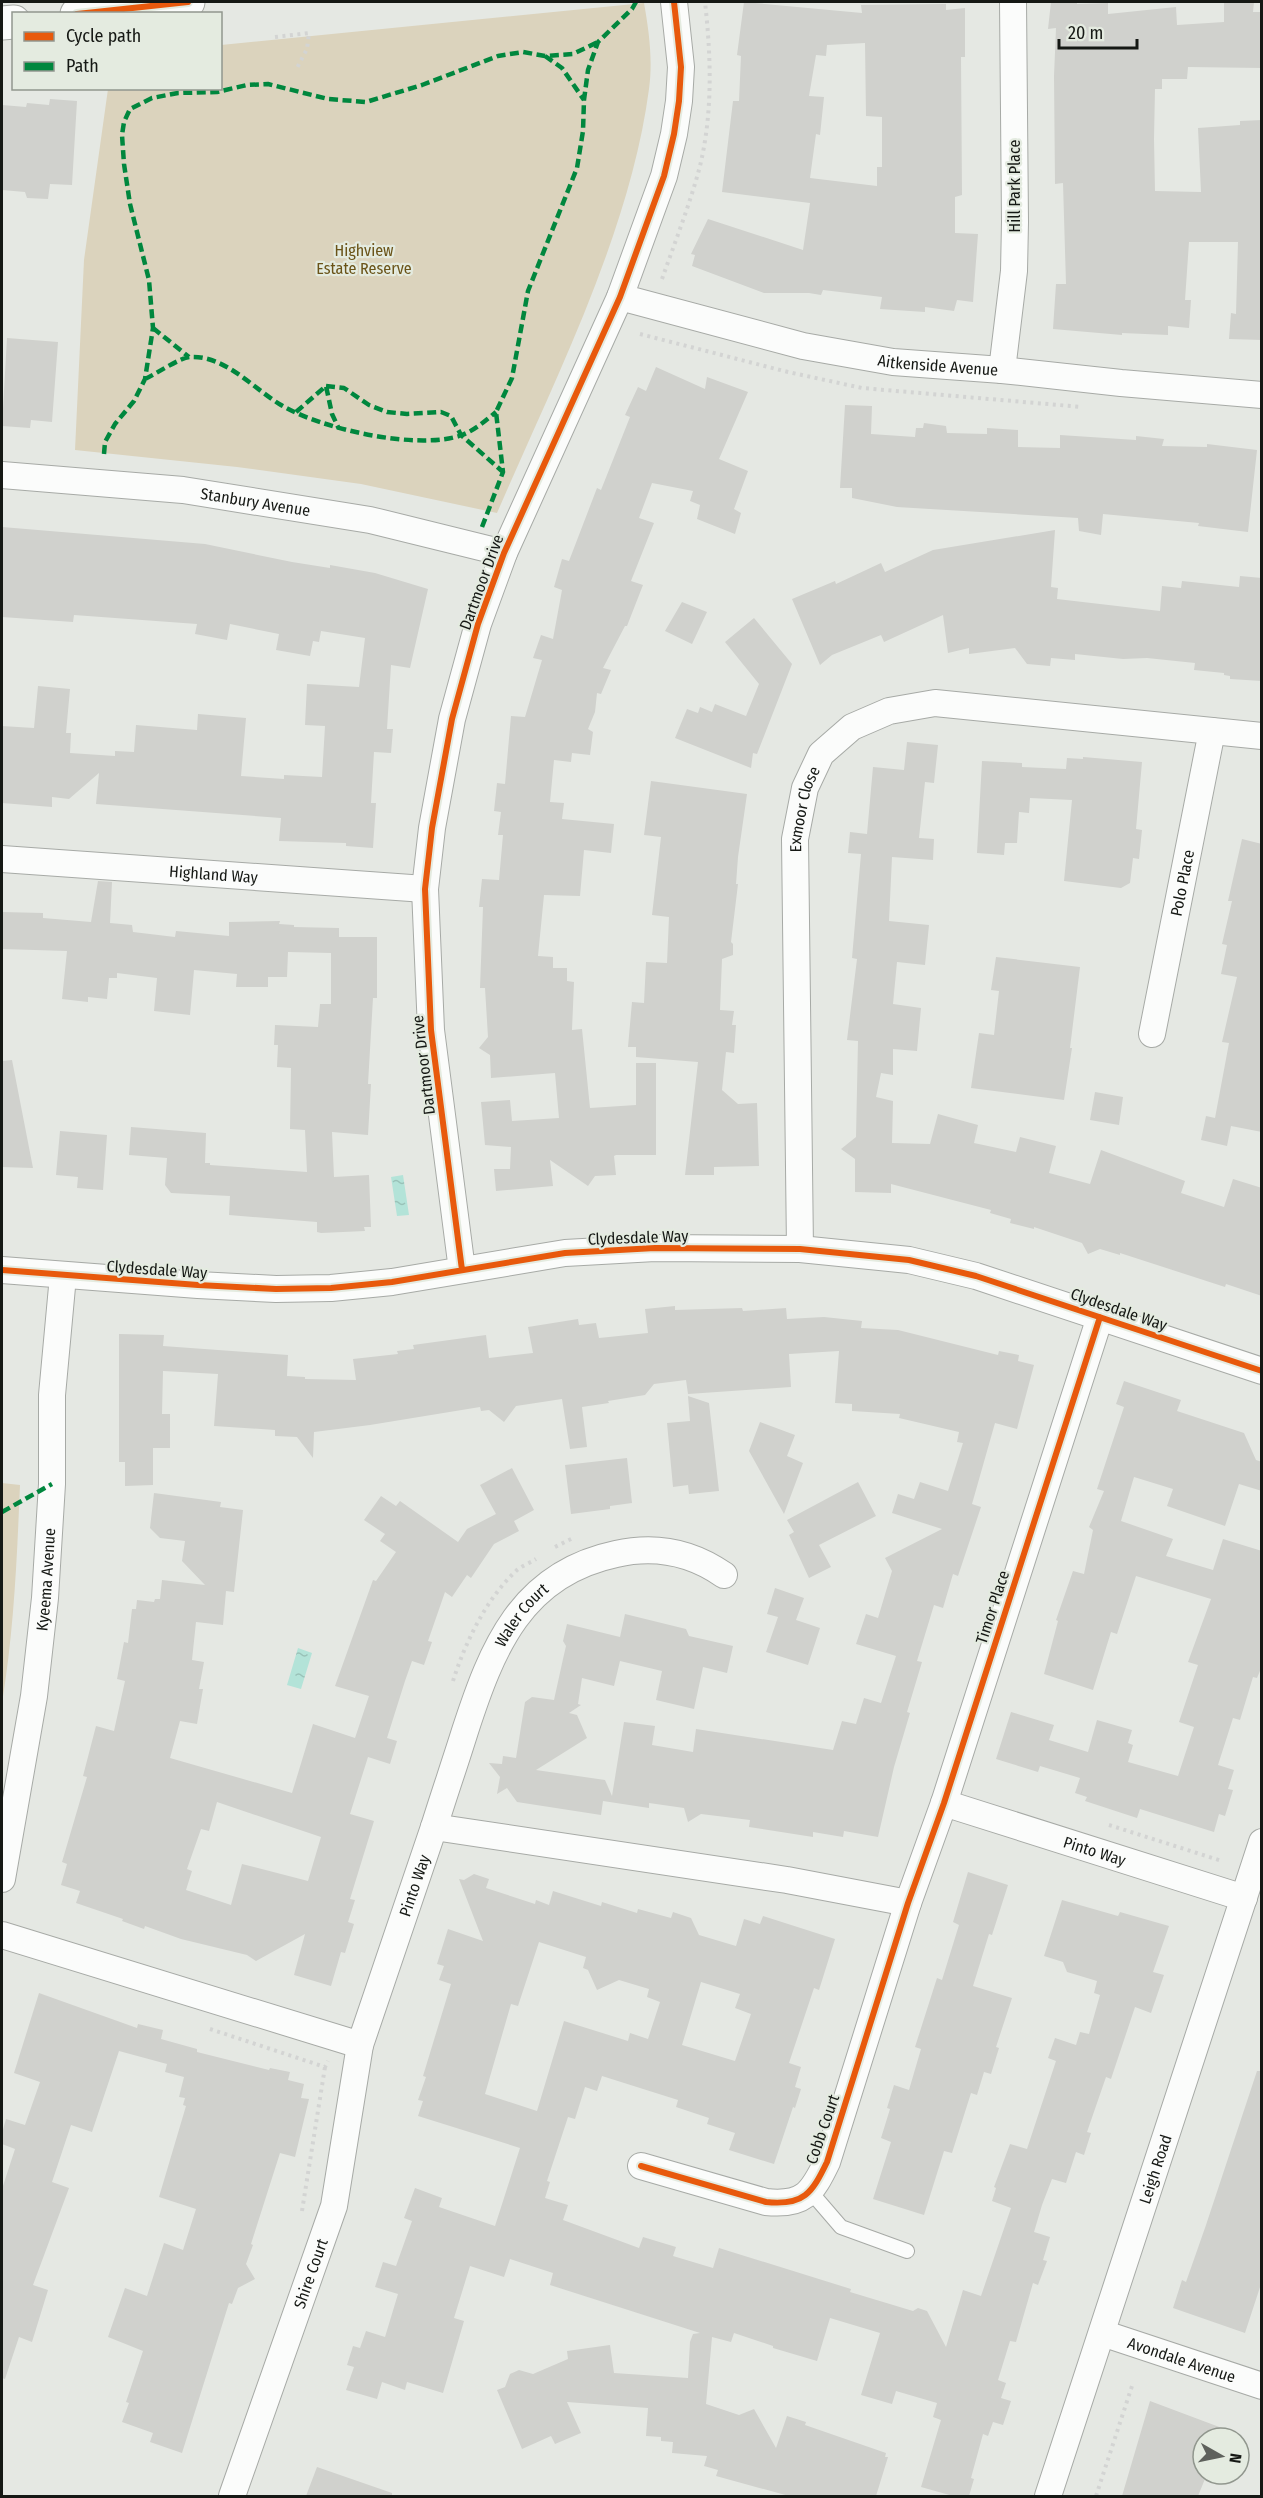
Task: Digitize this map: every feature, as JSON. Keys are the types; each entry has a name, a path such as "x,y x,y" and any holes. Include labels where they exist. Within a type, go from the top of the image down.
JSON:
{"street":[{"path":"96,12 188,2"},
{"name":"Dartmoor Drive","path":"462,1270 431,1030 425,889 432,828 452,719 478,624 504,553 620,297 664,176 674,134 681,67 674,2"},
{"name":"Hill Park Place","path":"1002,370 1014,271 1013,2"},
{"name":"Aitkenside Avenue","path":"620,297 803,346 893,362 1262,395"},
{"name":"Stanbury Avenue","path":"2,475 183,490 370,520 504,553"},
{"name":"Exmoor Close","path":"800,1250 795,839 805,788 821,754 852,727 889,711 935,703 1262,736"},
{"name":"Polo Place","path":"1152,1034 1212,731"},
{"name":"Highland Way","path":"2,859 425,889"},
{"name":"Clydesdale Way","path":"2,1270 276,1289 331,1288 392,1282 565,1254 599,1251 656,1248 800,1250 920,1263 976,1276 1262,1371"},
{"name":"Kyeema Avenue","path":"2,1879 34,1696 45,1598 52,1484 52,1395 63,1276"},
{"name":"Timor Place","path":"908,1904 944,1803 1100,1317"},
{"name":"Waler Court","path":"434,1827 474,1702 495,1648 520,1611 543,1587 568,1570 597,1558 630,1551 661,1550 684,1554 707,1563 723,1575"},
{"name":"Pinto Way","path":"944,1803 1244,1898"},
{"path":"434,1827 787,1880 908,1904"},
{"name":"Pinto Way","path":"348,2041 434,1827"},
{"name":"Leigh Road","path":"1048,2496 1262,1842"},
{"name":"Cobb Court","path":"810,2191 816,2185 827,2162 908,1904"},
{"path":"2,1935 348,2041"},
{"name":"Shire Court","path":"232,2496 334,2206 348,2041"},
{"path":"641,2166 766,2202 784,2204 802,2199 810,2191"},
{"name":"Avondale Avenue","path":"1102,2333 1262,2386"}],"lane":[{"path":"810,2191 842,2227 907,2252"}],"path":[{"path":"275,36 309,33 307,49 297,68"},
{"path":"450,1689 461,1655 482,1614 516,1571 566,1540 577,1537"},
{"path":"202,2026 326,2067"},
{"path":"299,2221 303,2210 326,2067 348,2041"},
{"path":"1096,2496 1133,2383"}],"green space":[{"name":"Highview Estate Reserve","path":"644,3 650,46 649,89 639,143 625,197 608,252 587,306 497,513 361,484 237,467 75,450 84,260 108,90 222,90 222,45"},
{"path":"2,1483 20,1485 12,1621 2,1703"}],"water":[{"path":"403,1175 409,1215 397,1216 391,1177"},
{"path":"298,1648 312,1653 301,1689 287,1685"}],"building":[{"path":"744,2 862,13 861,5 946,4 946,10 965,8 965,57 961,57 962,195 955,197 955,233 978,234 973,302 957,300 954,311 925,307 925,312 880,309 882,297 823,290 821,295 764,293 692,266 695,255 691,254 708,219 803,250 810,203 722,192 733,101 739,101 741,56 737,55","holes":["865,43 866,116 882,117 882,167 877,167 877,186 810,178 816,134 820,135 824,97 809,96 816,55 826,56 827,45"]},
{"path":"1051,2 1108,3 1108,14 1176,7 1177,25 1224,22 1224,2 1254,2 1253,12 1262,12 1262,68 1188,67 1187,79 1162,79 1162,89 1155,89 1154,139 1155,191 1201,192 1198,128 1240,125 1240,121 1262,120 1262,340 1229,339 1231,313 1236,314 1238,242 1189,242 1185,300 1191,300 1189,328 1168,326 1168,335 1122,333 1122,335 1053,329 1056,284 1066,284 1063,183 1055,184 1056,28 1048,29"},
{"path":"50,99 77,101 72,185 50,184 48,199 27,198 25,192 2,190 2,105 26,107 27,103 49,105"},
{"path":"7,338 58,342 52,422 31,420 30,428 2,426"},
{"path":"656,367 705,389 707,377 748,392 719,459 748,471 734,509 741,513 735,534 697,519 700,505 690,501 693,491 652,483 639,518 654,523 631,581 643,585 627,626 603,668 611,670 601,694 597,693 595,712 588,729 593,732 590,755 572,753 571,762 554,760 550,802 564,803 562,819 614,824 611,853 584,850 580,896 544,895 538,956 553,957 553,968 567,968 567,981 574,982 572,1030 582,1029 590,1108 636,1105 636,1063 656,1063 656,1155 616,1155 614,1156 616,1175 595,1176 588,1186 550,1160 553,1186 496,1191 494,1169 510,1169 511,1147 485,1145 481,1102 510,1100 512,1121 559,1118 555,1073 491,1078 490,1055 479,1048 488,1037 485,988 480,988 483,907 479,907 482,879 499,880 503,835 498,835 501,812 494,811 497,783 505,784 511,716 525,717 542,660 533,658 541,635 553,639 562,590 554,587 562,559 569,561 597,488 601,490 630,417 625,415 638,387 646,391"},
{"path":"845,405 872,406 871,434 915,437 916,428 923,428 924,423 946,426 947,433 987,434 987,428 1018,430 1018,447 1060,448 1060,435 1136,440 1136,436 1164,439 1162,446 1207,447 1207,444 1257,450 1248,532 1198,526 1199,523 1103,514 1101,535 1079,531 1078,518 897,507 852,498 852,488 840,488"},
{"path":"2,527 205,544 292,562 330,568 330,565 375,573 428,589 410,668 391,665 387,729 393,729 391,753 374,752 371,803 376,803 373,848 346,846 346,843 279,841 281,818 96,804 99,773 69,799 52,797 52,807 2,803 2,726 34,728 38,686 70,689 66,733 71,733 70,753 115,756 115,751 134,752 136,725 197,730 198,714 246,718 241,776 284,779 284,775 322,777 325,726 305,725 307,684 359,687 365,638 321,631 319,642 313,641 310,656 276,650 279,634 230,624 227,640 195,634 197,624 74,615 73,622 2,617"},
{"path":"1055,530 1051,587 1058,588 1057,599 1160,611 1162,586 1181,588 1182,581 1239,587 1240,576 1262,578 1262,681 1230,679 1230,676 1224,673 1194,670 1195,663 1147,658 1123,659 1075,654 1075,660 1051,658 1050,666 1027,664 1015,648 969,654 969,648 948,653 943,615 884,642 881,635 832,655 820,665 792,599 835,581 836,584 881,563 885,572 933,550"},
{"path":"682,602 707,612 692,644 665,631"},
{"path":"754,618 792,664 757,754 753,753 751,768 675,738 687,709 698,713 700,707 712,712 715,704 746,716 759,684 725,642"},
{"path":"907,742 938,745 934,783 925,782 919,838 934,839 933,860 892,857 889,921 929,925 925,965 897,962 893,1004 921,1008 917,1051 893,1049 893,1075 881,1073 876,1097 893,1101 892,1143 930,1144 938,1114 978,1125 974,1143 1016,1152 1020,1137 1056,1146 1049,1173 1090,1184 1101,1150 1185,1181 1181,1193 1224,1207 1233,1179 1262,1188 1262,1296 1226,1284 1225,1287 1120,1253 1120,1255 1100,1249 1088,1254 1082,1243 1034,1227 1034,1229 1010,1223 1011,1219 990,1213 991,1210 891,1184 891,1193 855,1192 855,1159 841,1149 856,1137 858,1041 847,1040 857,959 852,958 861,854 848,853 850,832 867,834 873,767 904,770"},
{"path":"1083,757 1142,762 1136,829 1142,830 1139,859 1133,858 1130,883 1121,888 1064,881 1072,800 1030,798 1029,813 1019,812 1017,843 1005,843 1004,855 977,853 982,761 1022,763 1022,767 1066,769 1067,758 1083,759"},
{"path":"651,781 747,794 738,857 736,884 738,884 731,942 733,955 722,959 720,1010 734,1011 732,1025 736,1025 734,1053 726,1052 722,1090 738,1104 757,1103 759,1166 714,1167 714,1175 685,1175 698,1062 636,1057 636,1047 628,1047 632,1002 644,1003 646,962 667,963 669,917 652,915 661,837 644,835"},
{"path":"1242,839 1262,844 1262,1132 1231,1126 1227,1146 1201,1140 1206,1116 1215,1118 1229,1043 1222,1042 1237,977 1221,974 1227,945 1222,944 1232,901 1228,901"},
{"path":"98,881 112,882 110,923 132,925 133,932 175,937 176,931 229,936 229,922 280,921 279,924 294,925 294,927 339,928 339,937 377,937 377,998 373,998 368,1084 371,1084 368,1135 332,1132 334,1177 369,1175 371,1227 364,1227 365,1231 321,1233 317,1232 317,1222 229,1215 230,1196 171,1193 165,1185 167,1158 129,1155 131,1127 206,1133 205,1163 210,1163 210,1165 307,1172 305,1130 290,1129 291,1068 277,1067 278,1045 274,1045 275,1025 318,1027 320,1004 331,1004 331,953 288,952 287,977 268,977 268,987 236,987 237,974 194,970 190,1015 154,1011 157,978 117,973 117,978 109,978 107,999 88,997 88,1002 62,999 67,951 2,949 2,912 43,913 43,918 91,922"},
{"path":"996,957 1080,967 1064,1100 971,1088 979,1033 994,1035 999,991 991,990"},
{"path":"12,1060 33,1168 2,1167 2,1061"},
{"path":"1095,1092 1123,1097 1119,1125 1090,1120"},
{"path":"60,1131 107,1135 103,1190 77,1188 78,1177 56,1175"},
{"path":"675,1306 675,1310 742,1308 743,1311 786,1308 787,1319 824,1317 862,1321 861,1328 898,1330 998,1355 999,1351 1019,1355 1018,1361 1034,1365 1017,1429 995,1423 972,1504 981,1507 958,1576 953,1574 943,1608 934,1605 917,1661 922,1662 907,1712 910,1713 894,1767 878,1837 844,1831 843,1837 813,1832 813,1837 749,1827 750,1820 701,1814 688,1822 684,1808 649,1803 649,1808 603,1801 601,1815 517,1802 507,1788 497,1794 500,1777 489,1763 502,1764 503,1756 516,1758 525,1702 532,1697 554,1700 566,1646 563,1641 567,1624 620,1637 625,1614 686,1629 689,1636 733,1646 727,1673 703,1667 694,1709 656,1700 662,1671 620,1661 614,1686 582,1678 578,1704 581,1705 569,1713 577,1715 587,1738 536,1770 605,1780 612,1796 624,1722 655,1726 652,1745 693,1752 696,1729 833,1750 842,1721 856,1724 864,1698 881,1703 896,1656 856,1644 866,1614 878,1618 892,1571 885,1558 942,1529 892,1513 898,1494 914,1499 920,1482 948,1491 963,1443 957,1442 959,1432 899,1418 900,1414 852,1411 852,1404 835,1403 839,1351 789,1354 791,1387 688,1394 686,1380 654,1384 645,1395 582,1407 587,1447 570,1449 562,1399 516,1406 504,1422 489,1410 481,1411 480,1407 314,1432 313,1458 297,1437 275,1436 275,1430 214,1426 218,1374 163,1371 162,1414 170,1414 170,1448 153,1448 153,1485 125,1486 125,1462 119,1462 119,1334 164,1335 163,1346 288,1355 287,1376 305,1377 305,1379 356,1380 353,1359 398,1354 397,1351 414,1349 413,1345 486,1335 489,1358 533,1353 528,1327 578,1319 579,1325 596,1323 599,1338 648,1333 645,1309"},
{"path":"1124,1381 1181,1400 1177,1411 1244,1433 1256,1460 1262,1462 1262,1491 1239,1484 1225,1526 1167,1506 1173,1489 1134,1477 1121,1521 1173,1539 1166,1556 1213,1570 1223,1539 1262,1551 1262,1666 1257,1678 1253,1677 1240,1720 1233,1718 1218,1765 1234,1770 1228,1789 1233,1790 1225,1816 1219,1814 1214,1832 1140,1809 1137,1818 1085,1801 1087,1797 1075,1793 1080,1778 1040,1766 1038,1772 996,1759 1011,1712 1054,1725 1049,1740 1088,1752 1097,1720 1132,1730 1128,1743 1133,1745 1128,1762 1178,1776 1194,1727 1179,1722 1198,1665 1188,1662 1211,1599 1136,1576 1117,1634 1111,1632 1093,1690 1044,1674 1058,1621 1056,1620 1073,1571 1084,1574 1093,1530 1089,1527 1104,1491 1097,1489 1124,1407 1116,1404"},
{"path":"688,1396 709,1403 719,1491 689,1494 688,1485 673,1487 667,1423 690,1421"},
{"path":"760,1422 795,1435 787,1456 803,1463 784,1514 749,1451"},
{"path":"627,1458 632,1503 610,1506 610,1509 571,1514 565,1465"},
{"path":"512,1468 534,1510 514,1521 519,1531 494,1544 471,1578 467,1575 452,1597 445,1592 428,1641 432,1642 424,1665 412,1661 405,1681 387,1738 397,1741 390,1764 368,1757 350,1814 374,1821 350,1899 355,1900 348,1922 354,1924 345,1953 341,1952 331,1986 294,1975 305,1934 256,1961 247,1955 181,1939 145,1926 144,1929 122,1921 123,1919 76,1903 80,1891 61,1885 67,1864 62,1862 87,1777 83,1776 96,1726 114,1731 125,1681 117,1679 124,1642 128,1643 132,1609 136,1609 137,1600 154,1602 155,1599 160,1599 162,1580 205,1585 182,1561 185,1541 160,1538 150,1528 154,1493 221,1502 220,1507 243,1510 234,1592 226,1591 223,1625 196,1622 192,1660 204,1662 199,1689 203,1689 197,1724 180,1721 170,1758 292,1793 313,1724 355,1738 369,1696 335,1686 373,1580 376,1581 396,1552 380,1541 385,1534 364,1520 381,1496 396,1506 400,1501 458,1542 467,1529 496,1514 480,1485","holes":["217,1802 321,1837 308,1881 242,1864 231,1905 186,1890 192,1871 187,1869 201,1829 209,1831"]},
{"path":"858,1482 876,1516 819,1545 831,1567 809,1578 789,1535 794,1532 787,1520"},
{"path":"775,1588 804,1598 796,1620 820,1628 808,1665 766,1652 778,1617 767,1614"},
{"path":"968,1872 1008,1885 992,1935 989,1934 973,1986 1012,1998 996,2047 999,2048 991,2074 984,2072 977,2095 971,2093 952,2153 944,2151 924,2215 873,2199 891,2142 881,2138 890,2109 887,2108 894,2085 909,2090 921,2049 915,2047 937,1978 942,1980 959,1925 953,1922"},
{"path":"474,1874 489,1879 486,1888 535,1904 536,1900 549,1905 553,1891 601,1906 602,1902 637,1913 638,1909 671,1918 673,1912 691,1918 699,1935 736,1946 744,1919 760,1924 763,1916 835,1939 819,1990 814,1988 789,2063 801,2067 795,2087 801,2089 774,2164 729,2150 735,2133 707,2124 709,2118 676,2107 678,2100 602,2076 597,2091 585,2087 575,2119 568,2117 547,2181 550,2182 545,2198 568,2205 563,2220 639,2248 643,2237 676,2247 673,2256 713,2268 719,2248 851,2289 850,2292 913,2311 918,2308 927,2311 946,2347 963,2290 981,2296 1011,2208 992,2201 996,2188 994,2187 1010,2144 1027,2149 1056,2061 1048,2058 1055,2038 1076,2045 1080,2032 1089,2034 1100,1995 1094,1993 1097,1981 1067,1972 1063,1962 1044,1956 1062,1900 1118,1916 1120,1912 1169,1926 1153,1972 1164,1975 1151,2013 1135,2007 1111,2079 1106,2077 1087,2132 1091,2133 1084,2155 1076,2152 1066,2183 1052,2179 1042,2205 1034,2232 1050,2237 1043,2260 1047,2261 1038,2285 1033,2283 1016,2342 1010,2341 998,2380 1006,2383 1001,2398 1011,2401 1003,2425 993,2422 988,2436 983,2434 971,2478 974,2479 969,2496 953,2496 921,2487 941,2420 933,2417 937,2403 896,2391 892,2404 861,2395 880,2333 830,2318 817,2361 734,2333 731,2342 712,2337 706,2404 739,2415 754,2409 776,2448 787,2416 806,2422 805,2425 886,2453 885,2457 888,2457 876,2496 789,2496 716,2476 718,2470 704,2466 707,2456 672,2453 673,2442 661,2441 661,2437 646,2436 648,2408 567,2402 581,2433 555,2444 551,2436 522,2449 497,2390 505,2387 510,2374 519,2370 533,2374 568,2359 567,2351 610,2345 614,2373 688,2378 690,2342 693,2334 700,2333 550,2285 553,2273 510,2259 504,2277 470,2266 454,2318 464,2321 443,2393 407,2382 405,2390 382,2382 377,2399 346,2390 354,2367 347,2365 353,2346 360,2348 366,2331 385,2337 398,2294 375,2287 383,2262 396,2266 412,2221 404,2218 415,2188 442,2198 439,2207 495,2226 520,2148 418,2116 423,2101 418,2100 426,2077 423,2076 451,1984 439,1980 444,1966 437,1964 448,1929 483,1941 459,1879 464,1880","holes":["539,1942 586,1957 583,1968 588,1970 597,1990 619,1980 649,1989 647,1997 660,2002 648,2039 630,2033 628,2041 564,2021 537,2111 485,2094 511,2004 518,2006","701,1982 740,1994 735,2008 751,2014 735,2061 682,2045"]},
{"path":"39,1993 137,2028 138,2024 163,2030 161,2039 197,2049 197,2052 269,2070 270,2068 290,2072 288,2080 304,2084 301,2098 309,2099 295,2157 280,2153 251,2244 253,2245 246,2264 255,2279 238,2288 232,2304 229,2303 182,2453 150,2442 153,2433 122,2422 129,2403 126,2402 143,2351 108,2337 125,2288 147,2296 164,2243 183,2250 196,2209 159,2197 186,2106 183,2105 185,2098 179,2097 184,2077 165,2072 167,2064 119,2051 92,2132 71,2125 52,2182 69,2188 33,2285 48,2290 32,2342 19,2337 5,2379 2,2378 2,2189 15,2149 2,2144 2,2133 6,2119 25,2125 40,2082 14,2073"},
{"path":"1257,2071 1262,2071 1262,2281 1245,2333 1173,2308 1182,2280 1186,2282"},
{"path":"1150,2401 1217,2426 1191,2426 1191,2486 1202,2486 1198,2496 1122,2496"},
{"path":"317,2467 392,2493 392,2496 306,2496"}],"marked path":[{"path":"482,527 503,472 496,412 512,378 528,291 577,168 583,131 588,70 598,42 632,9 636,2"},
{"path":"104,454 105,442 115,424 134,401 145,379 153,328 149,280 130,204 124,164 122,135 124,122 130,109 152,98 178,93 217,92 247,85 268,84 328,99 366,102 422,85 498,56 523,52 545,56 573,54 598,42"},
{"path":"545,56 562,68 584,100"},
{"path":"153,328 189,357"},
{"path":"145,379 185,358 203,358 227,367 281,405 298,414 344,429 396,439 443,439 462,435 476,428 496,412"},
{"path":"326,386 344,388 369,405 387,412 407,414 441,412 451,416 461,435 503,472"},
{"path":"296,412 326,386 332,414 339,429"},
{"path":"2,1512 52,1484"}],"cycle path":[{"path":"96,12 188,2"},
{"path":"462,1270 431,1030 425,889 432,828 452,719 478,624 504,553 620,297 664,176 674,134 681,67 674,2"},
{"path":"2,1270 198,1285 276,1289 331,1288 392,1282 565,1253 655,1248 800,1249 909,1260 976,1276 1262,1371"},
{"path":"641,2166 766,2202 779,2203 789,2202 805,2195 822,2173 1100,1317"}]}
